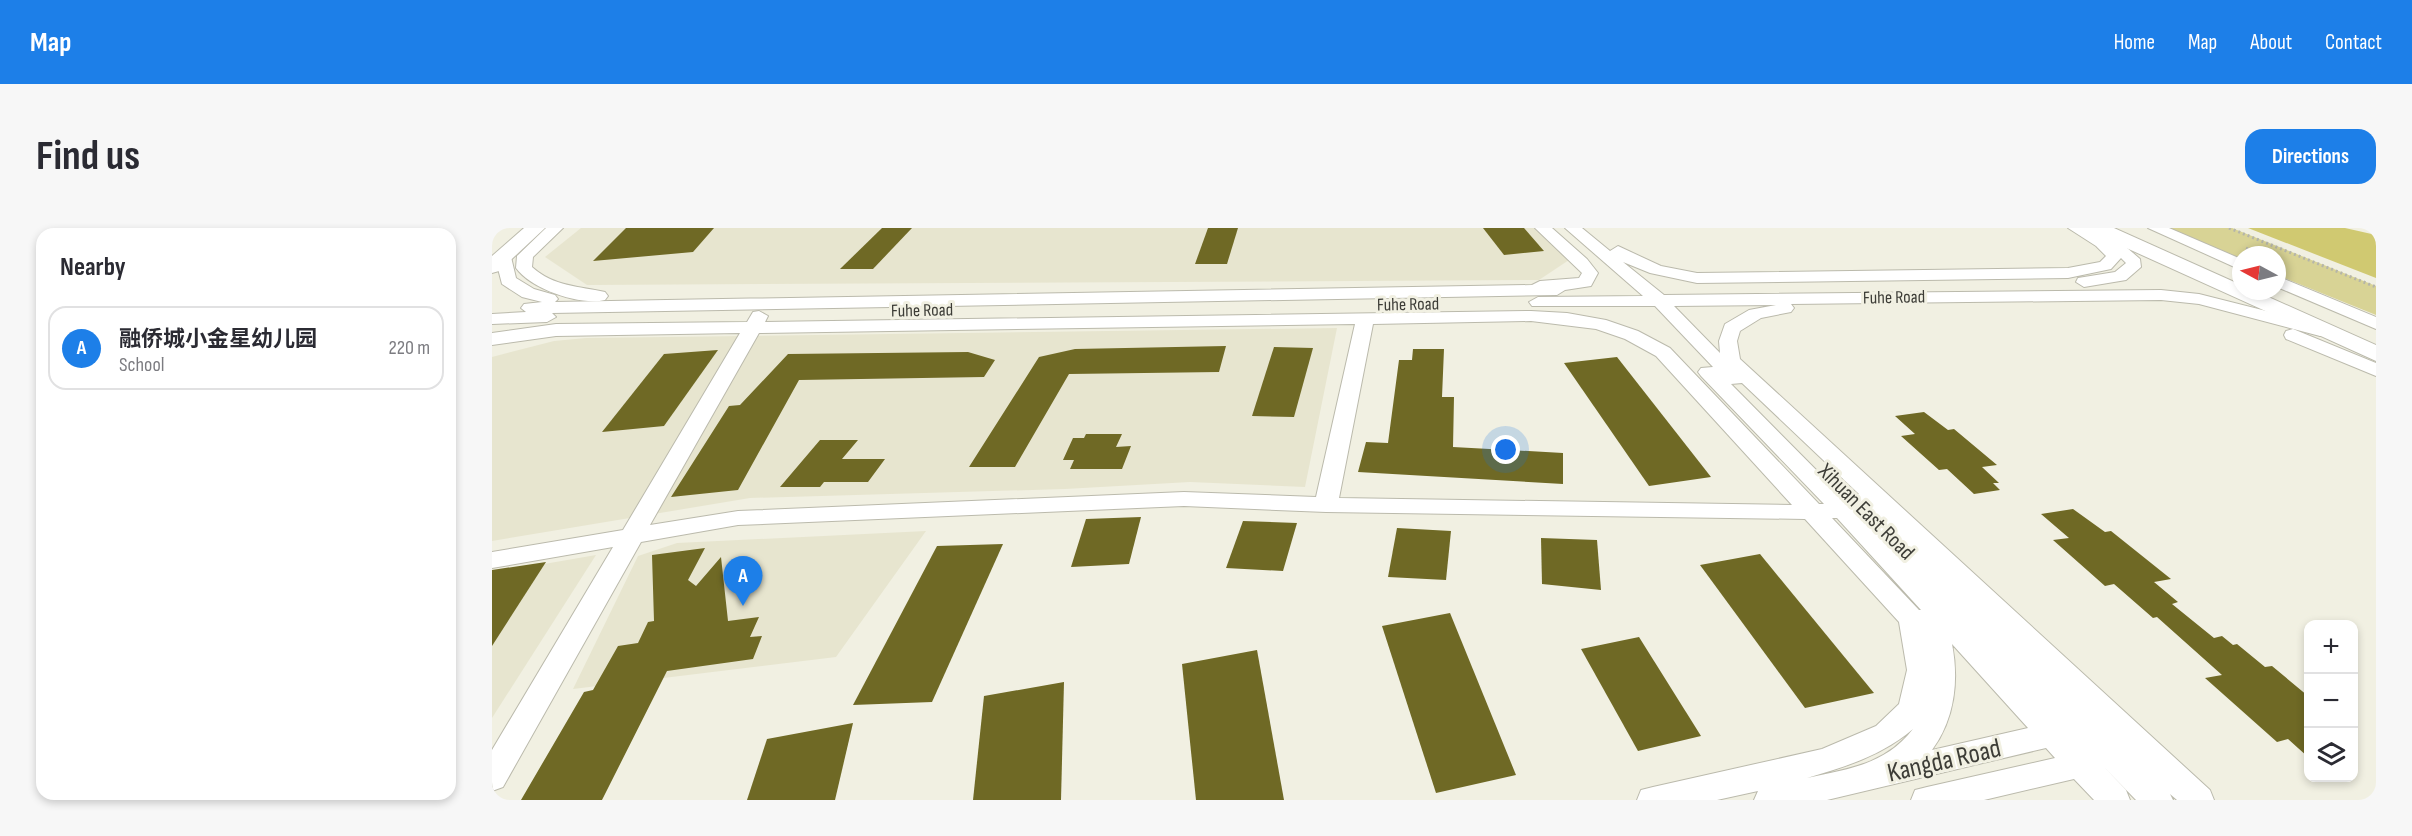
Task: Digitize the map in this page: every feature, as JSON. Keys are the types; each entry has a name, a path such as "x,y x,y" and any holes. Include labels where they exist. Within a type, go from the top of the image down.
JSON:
{"main road":[{"path":"496,256 508,228"},
{"path":"496,256 535,228"},
{"path":"2096,228 2376,354"},
{"path":"2133,228 2232,272"},
{"path":"2286,296 2376,336"}],"street":[{"path":"555,228 525,256 524,268 532,277 570,292 628,298 1568,285 1585,282 1590,273 1543,228"},
{"name":"Xihuan East Road","path":"1556,228 1642,294 1699,363 1843,510 2114,800"},
{"name":"Xihuan East Road","path":"1573,228 1734,378 2157,800"},
{"path":"1589,228 1640,265 1666,274 1697,278 2068,273 2105,266 2114,256 2109,248 2099,239 2076,228"},
{"name":"Fuhe Road","path":"492,309 1642,294 2080,282 2120,276 2133,267 2134,262 2127,254 2096,228"},
{"path":"2156,228 2232,262"},
{"path":"496,256 508,280 528,293 566,301 629,307"},
{"path":"2286,285 2376,324"},
{"name":"Fuhe Road","path":"492,319 610,314 756,320 1509,303 1642,294 1762,299 2161,295 2199,299 2320,330"},
{"path":"1734,378 1716,353 1714,335 1742,310 1762,299"},
{"path":"1509,303 1580,315 1624,326 1654,336 1699,363"},
{"path":"2198,800 1731,361 1728,341 1731,328 1755,314 1780,308 2157,305 2248,318 2376,370"},
{"path":"492,333 610,314"},
{"path":"1326,505 1365,318"},
{"path":"492,339 556,330 756,320 1365,318 1564,318 1592,321 1638,336 1663,352 1911,619 1920,644 1922,673 1917,697 1904,721 1869,745 1817,764 1653,800"},
{"path":"492,778 756,320"},
{"path":"492,560 632,534 738,518 1184,499 1326,505 1814,512 1843,510"},
{"path":"1876,776 1923,740 1935,718 1940,675 1938,651 1930,621 1908,580"},
{"name":"Kangda Road","path":"1770,800 2084,728"},
{"name":"Kangda Road","path":"1927,800 2113,757"}],"path":[{"path":"2229,228 2376,287"}],"shaded area":[{"path":"581,228 1534,228 1569,260 1539,280 587,285 545,257"},
{"path":"2163,228 2232,228 2277,246 2232,246 2232,258"},
{"path":"2248,228 2345,228 2376,235 2376,278"},
{"path":"2286,250 2376,286 2376,315 2286,279"},
{"path":"1337,328 1305,487 1190,482 1065,489 750,498 492,541 492,357 554,341 586,338"},
{"path":"926,531 836,657 573,689 638,556 677,543"},
{"path":"596,555 492,718 492,573"}],"building":[{"path":"626,228 714,228 693,252 593,261"},
{"path":"882,228 912,228 873,269 840,269"},
{"path":"1208,228 1238,228 1227,264 1195,264"},
{"path":"1483,228 1524,228 1544,251 1504,255"},
{"path":"1226,346 1219,372 1069,374 1015,467 969,467 1039,357 1075,349"},
{"path":"1274,347 1313,348 1294,417 1252,416"},
{"path":"1413,349 1444,349 1442,397 1454,397 1453,447 1563,453 1563,484 1358,472 1366,442 1388,443 1399,360 1412,360"},
{"path":"718,350 664,426 602,432 664,354"},
{"path":"968,352 995,360 984,377 799,380 738,490 671,497 729,406 740,405 788,354"},
{"path":"1617,357 1711,477 1649,486 1564,363"},
{"path":"1924,412 1948,430 1954,429 1997,465 1982,467 1999,483 1993,483 2000,490 1974,494 1947,469 1939,470 1901,436 1915,434 1895,416"},
{"path":"1086,434 1122,434 1116,447 1131,446 1122,469 1070,469 1074,460 1063,460 1073,438 1084,438"},
{"path":"820,440 858,440 842,459 885,459 868,482 824,482 820,487 780,487"},
{"path":"2073,509 2105,532 2111,531 2171,579 2154,582 2178,602 2172,604 2214,638 2222,636 2233,645 2237,644 2265,667 2272,666 2304,693 2304,753 2288,739 2277,742 2205,678 2222,675 2157,617 2153,618 2114,584 2105,586 2053,540 2069,538 2041,514"},
{"path":"1141,517 1129,564 1071,567 1086,519"},
{"path":"1243,521 1297,523 1283,571 1226,568"},
{"path":"1397,528 1451,531 1446,580 1388,577"},
{"path":"1541,538 1597,540 1601,590 1542,584"},
{"path":"1003,544 932,702 853,705 937,546"},
{"path":"705,548 688,580 696,586 721,557 728,621 759,617 750,637 762,636 753,659 667,671 602,800 521,800 584,692 593,690 618,646 638,643 648,622 654,621 652,555"},
{"path":"1760,554 1874,693 1805,708 1700,565"},
{"path":"546,562 492,646 492,570"},
{"path":"1450,613 1516,775 1436,793 1382,626"},
{"path":"1639,637 1701,736 1638,751 1581,649"},
{"path":"1257,650 1284,800 1196,800 1182,664"},
{"path":"1064,682 1061,800 973,800 984,696"},
{"path":"853,723 835,800 747,800 767,739"}],"place":[{"name":"融侨城小金星幼儿园","path":"743,606"}]}
